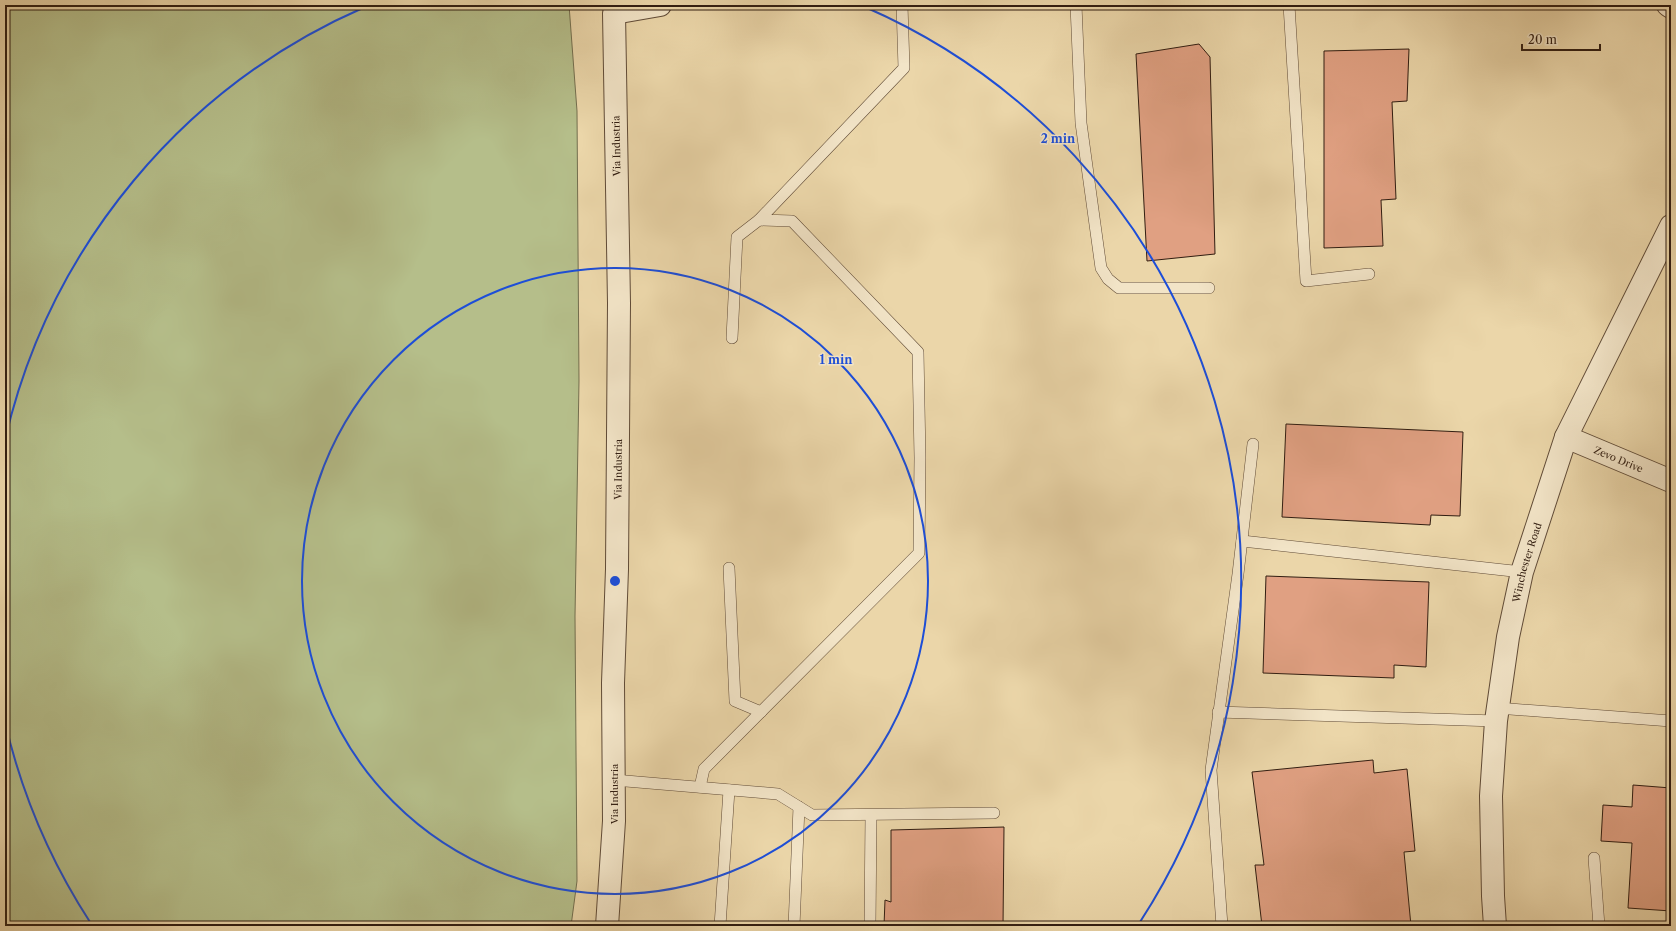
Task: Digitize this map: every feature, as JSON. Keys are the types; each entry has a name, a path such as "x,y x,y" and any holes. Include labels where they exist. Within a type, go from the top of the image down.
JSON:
{"street":[{"name":"Via Industria","path":"607,926 614,821 613,683 617,569 619,303 614,13 660,5"},
{"name":"Winchester Road","path":"1495,926 1493,896 1492,796 1497,715 1508,637 1522,572 1566,437 1671,226"},
{"name":"Zevo Drive","path":"1566,437 1671,481"}],"lane":[{"path":"732,338 737,237 759,220 904,68 902,5"},
{"path":"1076,5 1081,123 1101,268 1108,279 1119,288 1209,288"},
{"path":"1289,5 1306,281 1369,274"},
{"path":"700,787 704,769 919,553 920,458 918,352 792,221 759,220"},
{"path":"1222,926 1211,770 1242,541 1253,444"},
{"path":"1242,541 1522,572"},
{"path":"729,568 735,701 762,712"},
{"path":"1218,712 1497,715 1671,721"},
{"path":"614,780 778,794 812,815 994,814"},
{"path":"720,926 729,790"},
{"path":"794,926 800,807"},
{"path":"870,926 871,815"},
{"path":"1594,858 1599,926"}],"green space":[{"path":"5,5 569,5 577,111 579,381 575,616 577,881 571,926 5,926"}],"building":[{"path":"1199,44 1210,57 1215,254 1147,261 1136,54"},
{"path":"1409,49 1407,101 1392,102 1396,199 1381,200 1383,246 1324,248 1324,51"},
{"path":"1286,424 1463,432 1460,516 1431,515 1430,525 1282,517"},
{"path":"1266,576 1429,582 1426,667 1394,665 1394,678 1263,673"},
{"path":"1373,760 1374,773 1407,769 1415,851 1404,852 1411,926 1262,926 1255,865 1264,865 1252,772"},
{"path":"1633,785 1671,788 1671,911 1628,908 1632,843 1601,841 1603,805 1632,807"},
{"path":"1004,827 1003,926 884,926 885,900 891,902 891,830"}]}
